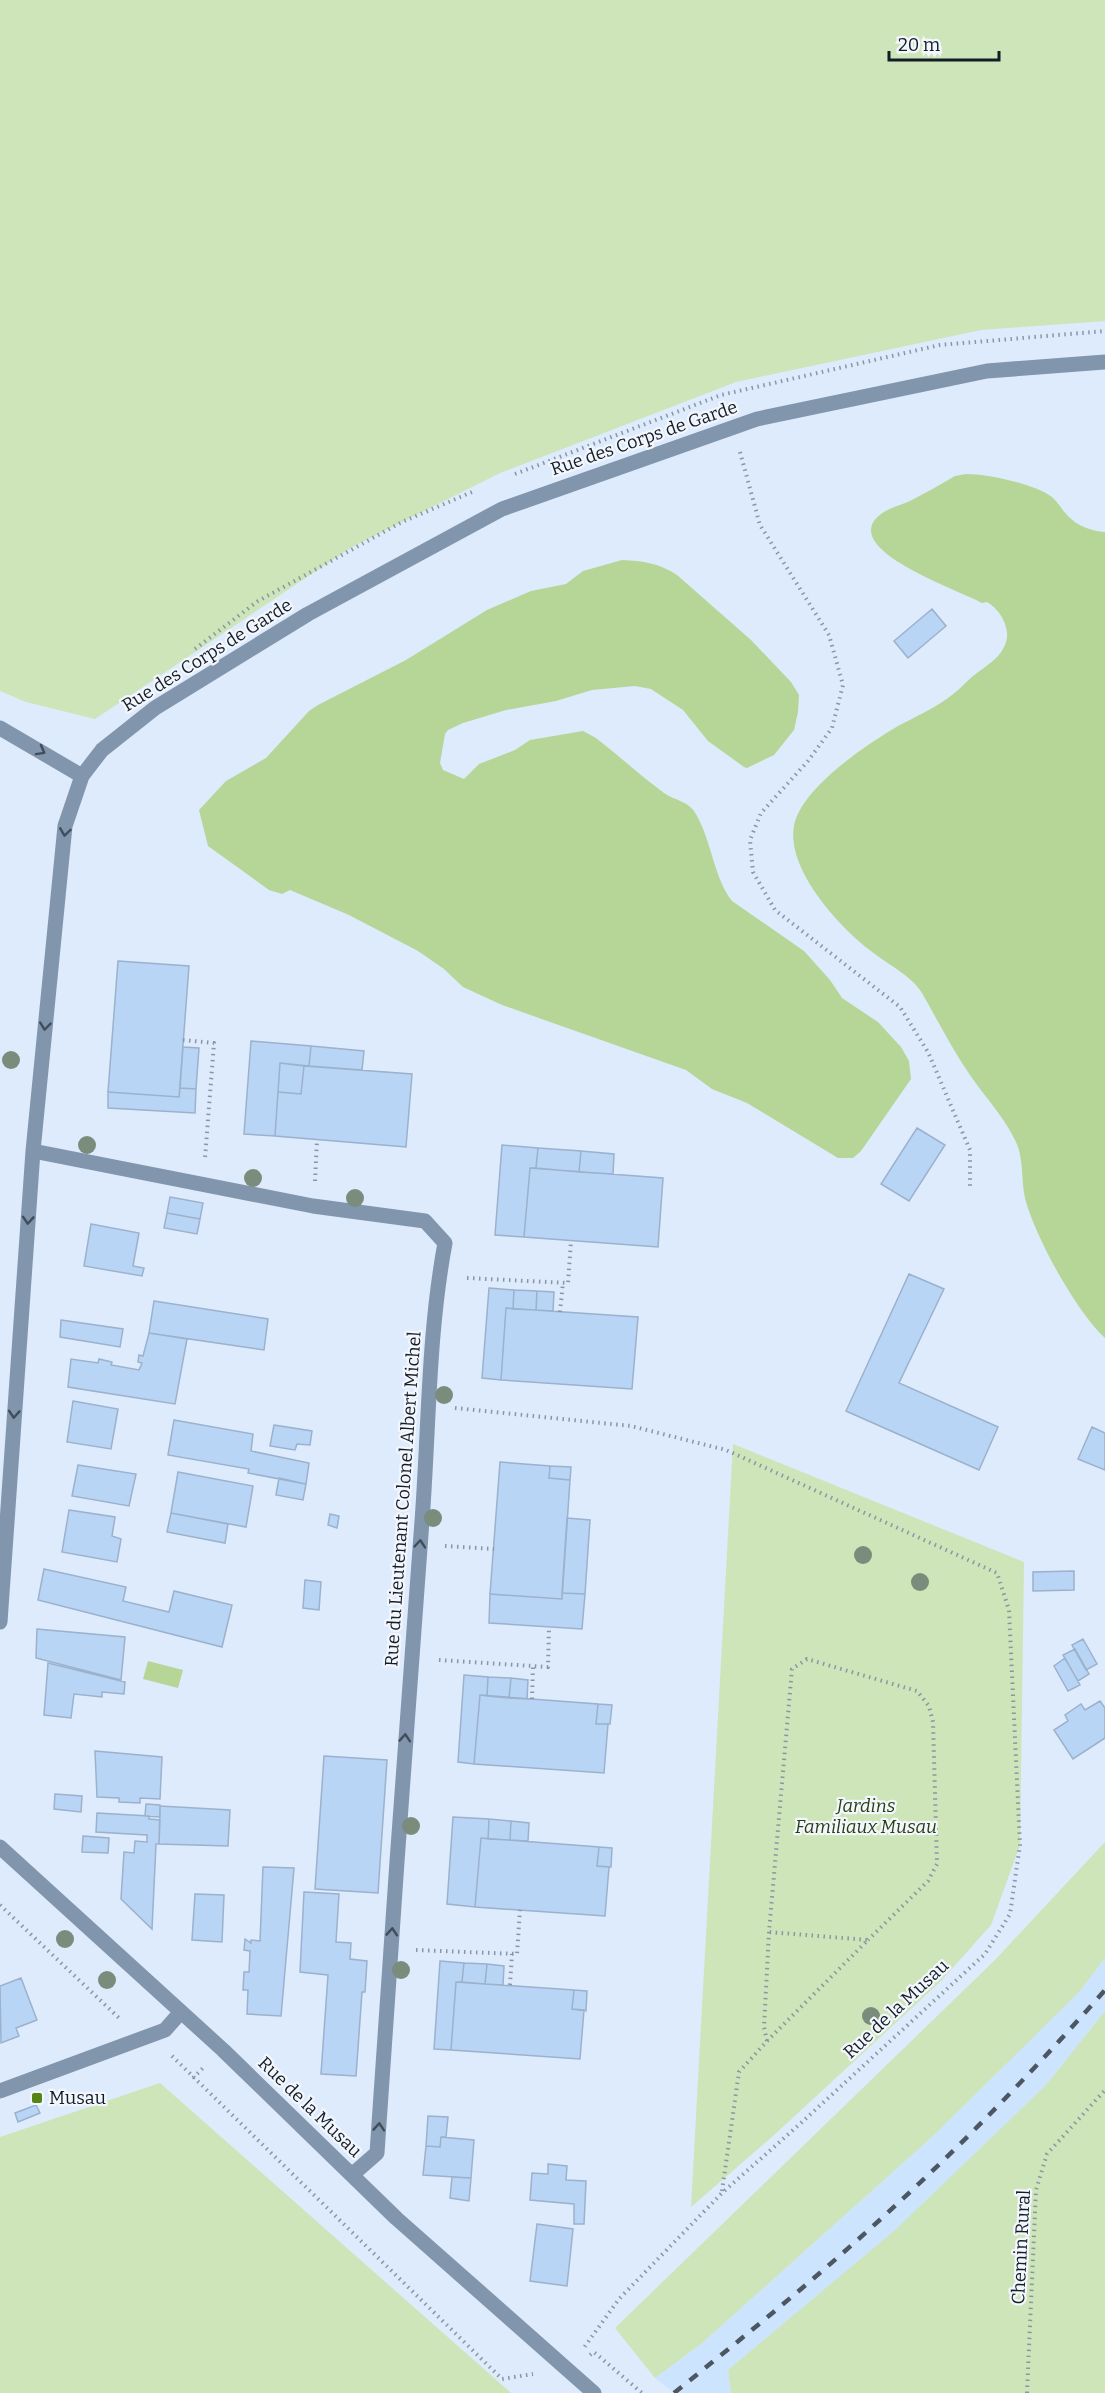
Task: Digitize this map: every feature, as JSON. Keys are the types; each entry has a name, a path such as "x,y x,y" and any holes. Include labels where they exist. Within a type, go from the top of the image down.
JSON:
{"street":[{"name":"Rue des Corps de Garde","path":"0,1622 33,1151 65,826 82,776 102,750 120,734 190,684 308,614 492,514 757,419 987,371 1105,362"},
{"path":"0,728 82,776"},
{"name":"Rue du Lieutenant Colonel Albert Michel","path":"33,1151 313,1206 425,1221 445,1243 439,1277 428,1406 377,2153 352,2175"},
{"name":"Rue de la Musau","path":"0,1847 223,2050 396,2218 594,2393"},
{"path":"0,2091 165,2030 180,2013"}],"path":[{"path":"733,428 760,525 829,636 843,685 832,728 808,761 761,813 750,840 753,872 776,910 900,1007 928,1052 970,1150 970,1190"},
{"path":"183,1040 214,1043 202,1185"},
{"path":"313,1206 317,1140"},
{"path":"439,1277 568,1283 571,1241"},
{"path":"560,1312 563,1283"},
{"name":"Rue de la Musau","path":"428,1406 631,1426 726,1450 997,1573 1009,1610 1020,1845 1010,1914 985,1954 722,2193 619,2299 587,2344"},
{"path":"420,1545 494,1549"},
{"path":"411,1658 548,1666 549,1627"},
{"path":"722,2193 739,2072 767,2041 928,1881 938,1864 933,1722 929,1706 917,1691 807,1659 792,1669 770,1932 764,2027 767,2041"},
{"path":"532,1699 533,1666"},
{"path":"0,1905 122,2022"},
{"path":"391,1948 517,1954 520,1910"},
{"path":"770,1932 868,1940"},
{"path":"510,1985 512,1954"},
{"path":"172,2056 501,2379"},
{"name":"Chemin Rural","path":"1028,2393 1036,2190 1047,2154 1105,2090"}],"shaded area":[{"path":"966,474 998,478 1044,492 1052,497 1075,522 1089,529 1105,532 1105,1338 1070,1292 1038,1233 1025,1198 1019,1149 1006,1124 963,1065 922,993 905,975 858,941 830,912 806,878 794,843 794,826 799,812 809,797 837,769 869,744 951,696 995,659 1004,647 1006,628 997,610 987,602 982,603 929,579 887,554 875,541 871,527 881,514 891,508 910,501 955,476"},
{"path":"622,560 651,563 677,575 751,640 791,682 799,695 794,730 774,755 747,768 744,767 708,741 683,710 651,689 635,686 592,690 556,701 506,710 463,723 448,730 445,734 440,763 443,770 464,779 479,764 515,750 530,740 583,731 596,738 664,793 690,807 702,826 721,882 732,901 804,951 830,980 842,998 878,1022 901,1047 909,1061 911,1079 861,1151 853,1158 838,1158 747,1103 712,1089 686,1070 502,1005 463,987 444,969 418,951 349,915 290,890 282,894 269,890 208,846 199,810 226,781 266,758 309,711 406,660 487,610 531,591 566,584 583,571"},
{"path":"148,1661 183,1670 178,1688 143,1679"},
{"path":"1105,1958 1105,2011 1046,2085 894,2232 728,2370 731,2393 675,2393 655,2378 701,2344 933,2136 1078,1992"}],"green space":[{"path":"0,0 1105,0 1105,321 981,330 736,382 500,473 352,547 95,719 26,702 0,691"},
{"name":"Jardins Familiaux Musau","path":"733,1444 1024,1562 1020,1845 991,1925 941,1981 773,2136 691,2207"},
{"path":"1105,1842 1105,1958 1079,1992 933,2136 701,2344 655,2378 615,2328 995,1960"},
{"path":"1105,2011 1105,2393 731,2393 728,2370 894,2231 1046,2085"},
{"path":"160,2083 511,2393 0,2393 0,2137"}],"building":[{"path":"932,609 946,626 908,658 894,641"},
{"path":"118,961 189,966 179,1097 108,1092"},
{"path":"251,1041 311,1046 309,1066 280,1063 275,1136 244,1134"},
{"path":"311,1046 364,1051 362,1070 309,1066"},
{"path":"183,1047 199,1048 196,1089 180,1088"},
{"path":"280,1063 304,1066 301,1094 278,1092"},
{"path":"304,1066 412,1074 406,1147 275,1136 278,1092 301,1094"},
{"path":"180,1088 196,1089 195,1113 108,1108 108,1092 179,1097"},
{"path":"917,1128 945,1145 909,1201 881,1184"},
{"path":"502,1145 538,1148 536,1168 530,1168 524,1237 495,1235"},
{"path":"538,1148 581,1151 579,1172 536,1168"},
{"path":"581,1151 614,1154 613,1174 579,1172"},
{"path":"530,1168 663,1178 658,1247 524,1237"},
{"path":"170,1197 203,1203 200,1219 167,1213"},
{"path":"167,1213 200,1219 197,1234 164,1228"},
{"path":"91,1224 139,1233 133,1266 144,1268 142,1276 84,1266"},
{"path":"909,1274 944,1289 899,1383 998,1427 979,1470 846,1411"},
{"path":"489,1288 514,1290 513,1309 506,1308 501,1380 482,1378"},
{"path":"514,1290 537,1291 536,1310 513,1309"},
{"path":"537,1291 554,1292 553,1311 536,1310"},
{"path":"154,1301 268,1319 264,1350 149,1333"},
{"path":"506,1308 638,1317 632,1389 501,1380"},
{"path":"61,1320 123,1329 120,1347 60,1337"},
{"path":"149,1333 187,1339 175,1404 68,1387 71,1359 98,1363 99,1359 112,1362 111,1365 139,1370 142,1363 138,1362 139,1355 143,1356"},
{"path":"73,1401 118,1409 111,1449 67,1442"},
{"path":"174,1420 253,1434 251,1451 309,1463 306,1484 248,1473 249,1469 168,1455"},
{"path":"274,1425 312,1431 310,1445 297,1444 295,1450 270,1446"},
{"path":"1092,1427 1105,1433 1105,1470 1078,1459"},
{"path":"500,1462 550,1466 549,1478 570,1480 562,1599 490,1594"},
{"path":"78,1465 136,1474 129,1506 72,1496"},
{"path":"550,1466 571,1467 570,1480 549,1478"},
{"path":"178,1472 253,1486 246,1527 171,1513"},
{"path":"279,1478 306,1484 303,1500 276,1495"},
{"path":"69,1510 115,1517 112,1536 121,1539 117,1562 62,1552"},
{"path":"171,1513 228,1524 225,1543 167,1532"},
{"path":"330,1514 339,1516 337,1528 328,1525"},
{"path":"567,1518 590,1520 585,1594 562,1593"},
{"path":"44,1569 126,1587 123,1601 169,1612 174,1591 232,1605 222,1647 38,1600"},
{"path":"1074,1571 1074,1590 1033,1591 1033,1572"},
{"path":"305,1580 321,1582 319,1610 303,1608"},
{"path":"562,1593 585,1594 582,1629 489,1623 490,1594 562,1599"},
{"path":"37,1629 125,1637 121,1680 36,1658"},
{"path":"1083,1639 1097,1664 1086,1670 1072,1645"},
{"path":"1075,1649 1089,1674 1078,1681 1063,1655"},
{"path":"1065,1658 1080,1685 1068,1691 1054,1666"},
{"path":"48,1663 125,1682 124,1694 102,1692 102,1697 74,1694 71,1718 44,1715"},
{"path":"464,1675 488,1677 487,1696 480,1695 474,1764 458,1762"},
{"path":"488,1677 511,1678 509,1698 487,1696"},
{"path":"511,1678 528,1680 527,1699 509,1698"},
{"path":"480,1695 598,1704 596,1724 608,1724 604,1773 474,1764"},
{"path":"1100,1701 1105,1708 1105,1738 1073,1759 1054,1730 1068,1721 1065,1715 1081,1704 1085,1710"},
{"path":"598,1704 612,1705 610,1724 596,1724"},
{"path":"95,1751 162,1757 160,1799 140,1798 140,1803 119,1802 119,1798 97,1797"},
{"path":"324,1756 387,1760 378,1893 315,1889"},
{"path":"55,1794 82,1796 81,1812 54,1809"},
{"path":"146,1804 160,1805 160,1817 145,1816"},
{"path":"160,1806 230,1810 228,1846 159,1844"},
{"path":"97,1813 149,1816 149,1819 160,1820 159,1844 156,1844 152,1929 121,1899 124,1852 134,1853 135,1841 147,1842 147,1835 96,1832"},
{"path":"453,1817 489,1819 488,1839 481,1838 475,1907 447,1904"},
{"path":"489,1819 511,1821 510,1840 488,1839"},
{"path":"511,1821 529,1823 528,1841 510,1840"},
{"path":"83,1836 109,1838 108,1853 82,1852"},
{"path":"481,1838 599,1847 597,1866 609,1867 605,1916 475,1907"},
{"path":"599,1847 612,1848 611,1867 597,1866"},
{"path":"263,1867 294,1868 281,2016 247,2014 248,1990 243,1990 244,1972 249,1972 250,1951 244,1950 245,1939 251,1943 251,1940 260,1941"},
{"path":"304,1892 339,1894 336,1942 351,1943 350,1959 367,1961 365,1992 362,1992 356,2076 321,2074 328,1975 300,1972"},
{"path":"195,1894 224,1895 222,1942 192,1940"},
{"path":"440,1961 464,1963 462,1982 456,1982 451,2050 434,2049"},
{"path":"464,1963 487,1964 485,1984 462,1982"},
{"path":"487,1964 504,1966 503,1985 485,1984"},
{"path":"21,1978 37,2020 16,2028 19,2036 1,2043 0,1986"},
{"path":"456,1982 574,1990 572,2009 584,2010 580,2059 451,2050"},
{"path":"574,1990 587,1991 586,2011 572,2009"},
{"path":"36,2105 40,2113 18,2122 15,2113"},
{"path":"428,2116 448,2117 446,2137 441,2137 440,2147 426,2146"},
{"path":"441,2137 474,2140 471,2178 423,2175 426,2146 440,2147"},
{"path":"548,2164 567,2166 566,2180 586,2181 584,2224 574,2224 574,2204 530,2200 532,2173 548,2174"},
{"path":"452,2177 471,2178 469,2201 450,2198"},
{"path":"537,2224 573,2229 567,2286 530,2281"}],"railway":[{"path":"674,2393 815,2277 924,2179 1004,2100 1105,1990"}],"place":[{"name":"Musau","path":"37,2098"}]}
